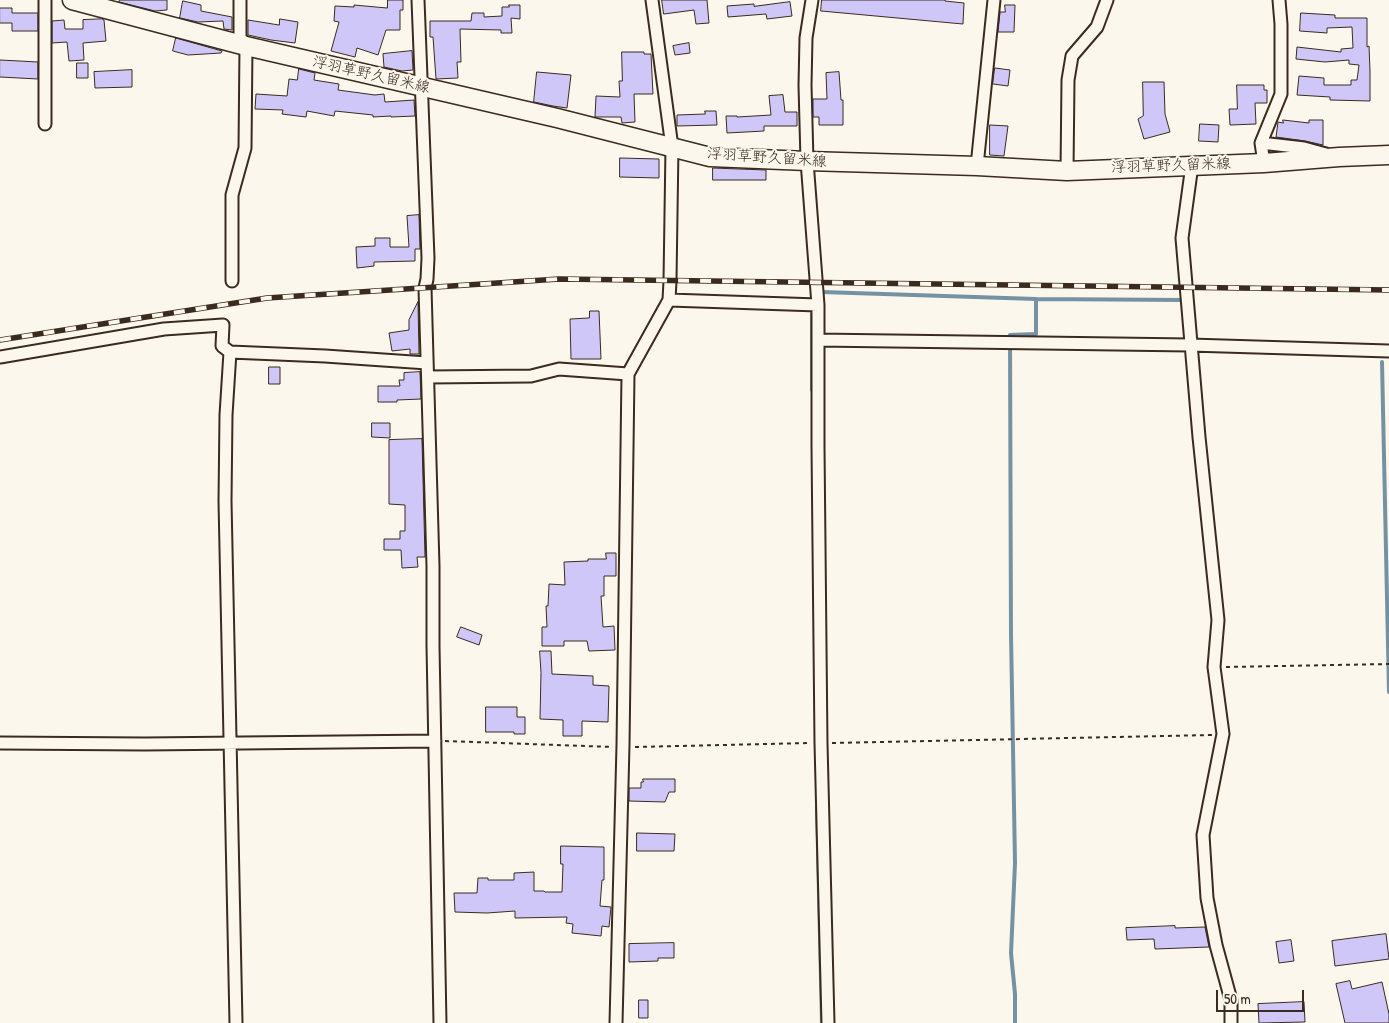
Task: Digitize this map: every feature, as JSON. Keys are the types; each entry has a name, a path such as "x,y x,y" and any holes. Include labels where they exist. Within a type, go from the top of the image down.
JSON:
{"main road":[{"name":"浮羽草野久留米線","path":"72,0 246,46 557,118 710,157 1067,171 1264,163 1389,155"}],"street":[{"path":"45,0 45,124"},
{"path":"232,281 232,194 244,148 246,46 240,36 240,0"},
{"path":"418,0 428,258 425,288 433,566 432,646 440,1023"},
{"path":"616,1023 623,745 628,374 669,300 672,147 652,0"},
{"path":"812,0 806,38 805,85 807,162 818,305 821,743 828,1023"},
{"path":"977,166 994,0"},
{"path":"1067,171 1068,80 1072,56 1097,27 1108,0"},
{"path":"1264,163 1261,143 1281,94 1279,0"},
{"path":"1261,143 1304,148 1339,157"},
{"path":"1192,165 1182,238 1204,494 1218,620 1214,667 1223,734 1203,835 1207,898 1216,946 1231,1000 1231,1023"},
{"path":"669,300 818,305"},
{"path":"0,357 164,329 223,325 222,346 230,352 427,363"},
{"path":"818,340 1190,345 1389,351"},
{"path":"230,352 226,415 225,501 236,1023"},
{"path":"428,377 532,376 559,369 628,374"},
{"path":"0,743 435,741"}],"path":[{"path":"1214,667 1389,664"}],"building":[{"path":"120,0 167,0 167,10 155,11 119,2"},
{"path":"388,0 403,0 403,10 400,10 400,30 386,30 378,55 357,48 355,57 331,51 339,22 334,21 335,6 354,7 354,5 387,8"},
{"path":"662,0 707,0 709,23 696,24 694,10 664,14"},
{"path":"822,0 945,0 964,3 963,24 821,11"},
{"path":"183,1 201,5 201,11 232,17 232,30 224,29 223,21 198,22 180,18"},
{"path":"790,2 792,16 767,19 766,14 728,17 727,6 754,4 754,6"},
{"path":"509,5 520,5 520,19 511,18 512,33 501,33 501,30 460,29 461,62 457,62 458,78 436,79 433,37 430,37 430,21 471,21 472,13 484,13 484,17 502,16 502,7 509,7"},
{"path":"1005,5 1015,5 1014,32 998,32 1000,12 1005,12"},
{"path":"0,8 12,8 12,13 38,13 38,31 12,31 12,23 0,23"},
{"path":"1301,13 1335,15 1335,18 1367,18 1370,101 1330,100 1330,97 1297,95 1299,76 1324,78 1324,85 1351,85 1351,80 1357,80 1359,65 1349,64 1349,60 1325,62 1296,59 1297,47 1341,52 1341,49 1353,48 1352,27 1327,28 1327,33 1300,31"},
{"path":"280,19 298,22 295,43 248,35 248,20 279,25"},
{"path":"64,20 65,29 83,29 83,20 104,20 106,41 83,43 84,60 69,61 67,42 52,43 52,21"},
{"path":"176,38 222,51 221,53 188,55 173,51"},
{"path":"689,43 690,53 675,55 673,46"},
{"path":"412,51 413,70 402,71 384,67 383,54"},
{"path":"622,52 644,52 644,54 651,54 653,94 634,94 635,122 622,123 621,117 595,117 596,96 620,97 619,81 622,81"},
{"path":"0,60 38,62 38,79 0,77"},
{"path":"77,63 88,63 88,78 77,78"},
{"path":"995,68 1010,70 1008,86 993,84"},
{"path":"299,69 315,73 314,80 339,84 338,90 375,95 384,94 385,102 414,100 415,116 373,117 373,115 335,111 334,116 307,111 306,117 282,114 283,110 255,109 256,94 287,96 289,79 297,80"},
{"path":"132,70 132,87 95,88 94,72"},
{"path":"537,72 571,75 567,108 534,102"},
{"path":"839,72 841,100 843,100 843,125 819,125 819,117 813,117 813,99 827,99 826,73"},
{"path":"1143,82 1164,82 1165,114 1170,132 1144,139 1138,119 1143,116"},
{"path":"1237,85 1264,85 1264,90 1267,90 1267,103 1255,103 1256,124 1230,125 1229,109 1237,109"},
{"path":"783,95 785,112 797,112 797,126 764,126 764,131 727,133 726,116 771,115 769,96"},
{"path":"705,111 716,111 717,125 677,126 677,115 705,114"},
{"path":"1283,120 1309,123 1309,120 1323,120 1323,145 1276,137 1278,122 1283,123"},
{"path":"1200,124 1219,125 1218,142 1199,141"},
{"path":"990,125 1008,126 1004,156 990,155"},
{"path":"620,158 659,159 659,178 620,177"},
{"path":"713,168 766,170 766,180 713,180"},
{"path":"419,215 420,249 415,249 415,261 374,262 374,266 357,268 356,247 375,246 375,238 390,238 390,247 409,247 407,216"},
{"path":"418,302 419,354 410,354 410,349 392,351 389,333 409,330 409,320"},
{"path":"590,311 599,311 601,359 571,359 570,319 589,318"},
{"path":"269,367 280,367 280,384 269,384"},
{"path":"420,372 421,399 378,402 378,386 400,386 399,380 404,380 404,373"},
{"path":"372,423 390,423 390,438 372,437"},
{"path":"422,439 425,557 417,557 418,567 402,568 401,550 384,550 384,539 400,539 400,531 405,531 405,505 389,504 389,440"},
{"path":"606,553 616,553 616,576 604,576 604,596 601,596 603,627 614,626 615,650 589,651 587,641 564,641 564,646 542,646 542,627 547,627 546,606 548,606 549,584 565,585 564,562 606,559"},
{"path":"461,627 482,635 479,645 457,637"},
{"path":"540,651 551,651 552,674 593,676 593,685 609,686 608,722 582,721 582,736 563,736 563,720 540,719"},
{"path":"486,707 517,707 517,717 525,717 525,734 486,732"},
{"path":"643,779 675,779 675,792 669,792 665,802 629,801 629,788 641,788"},
{"path":"637,833 675,834 674,851 637,851"},
{"path":"561,846 604,847 604,880 602,880 600,906 611,907 609,927 602,926 601,936 572,933 573,924 566,923 567,917 515,918 515,911 487,913 455,912 454,893 477,893 478,878 514,880 514,873 534,872 534,891 562,892 563,864 561,864"},
{"path":"1175,926 1175,928 1205,927 1209,947 1155,949 1154,939 1127,940 1126,928"},
{"path":"1386,934 1389,959 1335,966 1332,941"},
{"path":"1291,940 1294,961 1279,963 1276,942"},
{"path":"674,943 674,958 658,958 658,961 629,962 629,944"},
{"path":"1350,981 1352,989 1382,982 1389,1014 1389,1023 1345,1023 1336,984"},
{"path":"639,1000 648,1000 648,1018 639,1018"},
{"path":"1304,1002 1305,1022 1259,1023 1258,1004"}],"waterway":[{"path":"822,292 1036,299 1185,300"},
{"path":"1015,1023 1015,994 1011,953 1015,863 1011,634 1010,335 1036,334 1036,299"},
{"path":"812,310 812,390"},
{"path":"1382,362 1389,692"},
{"path":"817,807 822,1023"}],"railway":[{"path":"0,340 267,298 559,279 1389,290"}]}
